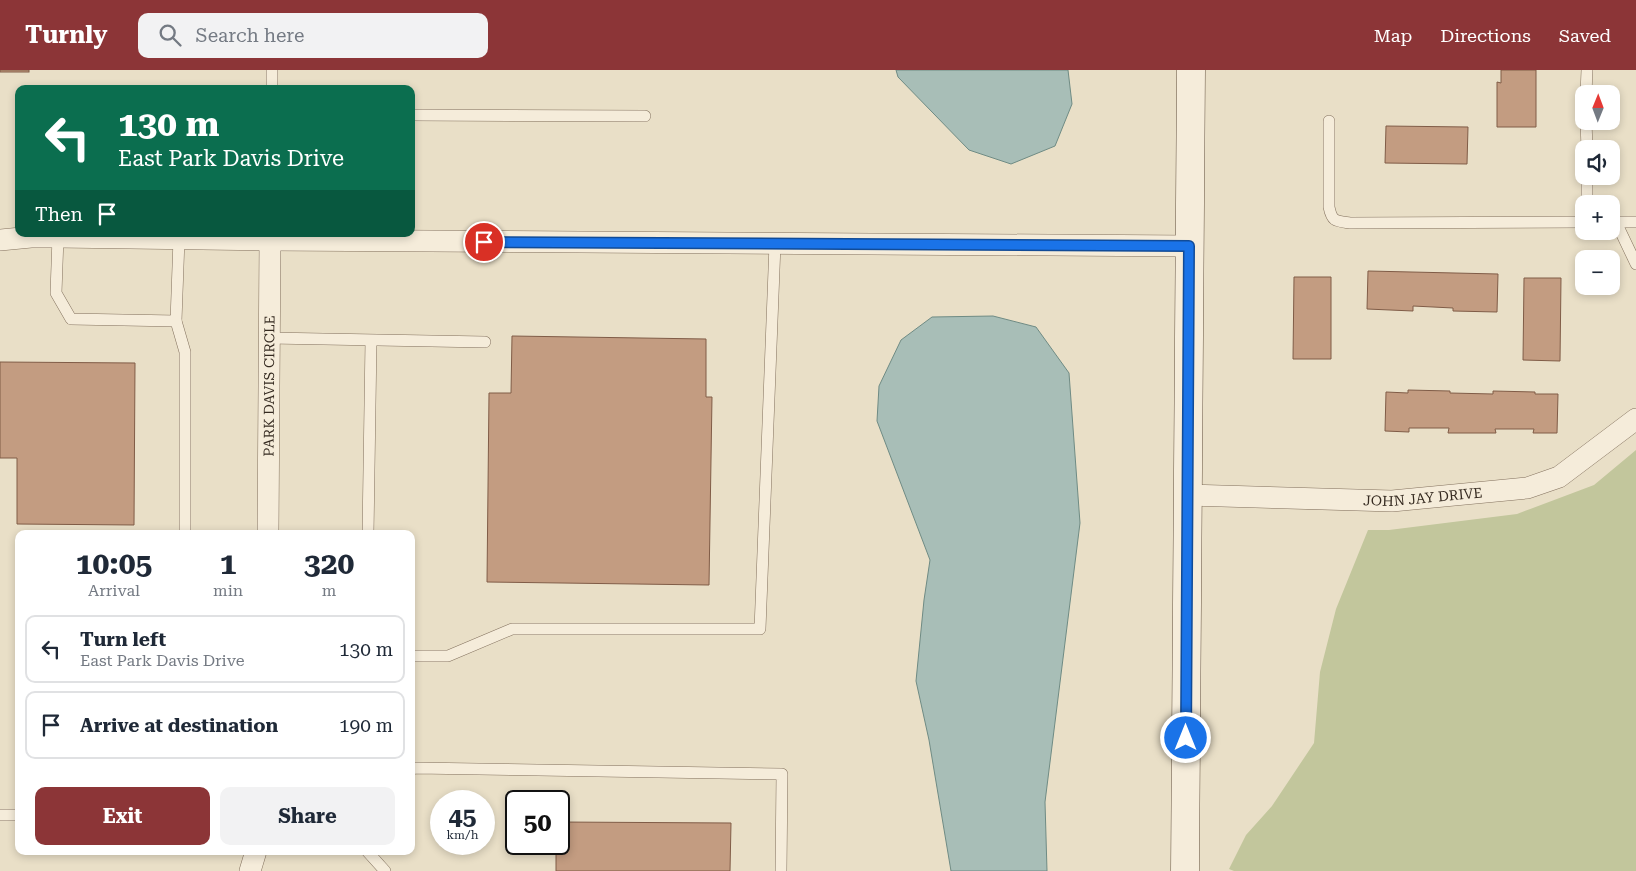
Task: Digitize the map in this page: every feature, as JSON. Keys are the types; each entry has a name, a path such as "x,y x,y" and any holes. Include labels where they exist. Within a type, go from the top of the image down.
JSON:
{"main road":[{"path":"1185,871 1190,70"}],"street":[{"path":"0,240 31,237 179,239 270,237 775,244 1189,246"},
{"name":"PARK DAVIS CIRCLE","path":"268,530 270,237"},
{"name":"JOHN JAY DRIVE","path":"1188,495 1392,501 1527,488 1559,477 1636,418"},
{"path":"250,871 255,855"}],"lane":[{"path":"272,70 272,85"},
{"path":"1586,85 1587,70"},
{"path":"415,115 644,116"},
{"path":"1329,122 1329,206 1330,215 1336,221 1350,223 1575,222"},
{"path":"1620,222 1636,222"},
{"path":"1620,235 1636,264"},
{"path":"58,237 56,293 71,319 176,321"},
{"path":"179,239 176,321 185,352 185,530"},
{"path":"415,656 448,656 512,629 760,630 775,244"},
{"path":"270,338 486,342"},
{"path":"368,530 371,341"},
{"path":"415,768 782,774 781,871"},
{"path":"0,815 15,815"},
{"path":"371,855 385,871"}],"green space":[{"path":"1636,450 1636,871 1234,871 1229,869 1246,835 1272,806 1314,743 1320,672 1336,609 1368,530 1389,530 1517,514 1594,485"}],"water":[{"path":"896,70 1068,70 1072,104 1055,146 1011,164 969,150 898,77"},
{"path":"993,316 1036,327 1069,373 1080,523 1045,802 1047,871 951,871 929,740 916,681 930,560 877,421 879,386 901,340 932,317"}],"building":[{"path":"0,70 29,70 29,72 0,72"},
{"path":"1501,70 1536,70 1536,127 1497,127 1497,82 1501,83"},
{"path":"1386,126 1468,127 1467,164 1385,163"},
{"path":"1368,271 1498,274 1497,312 1453,311 1453,308 1413,306 1413,311 1367,309"},
{"path":"1294,277 1331,277 1331,359 1293,359"},
{"path":"1524,278 1561,278 1560,361 1523,360"},
{"path":"512,336 706,339 706,397 712,397 709,585 487,582 489,393 511,393"},
{"path":"0,362 135,363 134,525 17,524 17,458 0,458"},
{"path":"1408,390 1450,391 1450,393 1493,394 1493,391 1558,394 1557,433 1533,433 1534,429 1495,429 1496,433 1448,433 1449,428 1409,428 1409,432 1385,431 1386,392 1408,393"},
{"path":"570,822 731,823 730,871 556,871 556,855 570,855"}],"route":[{"path":"484,242 1189,246 1186,738"}]}
